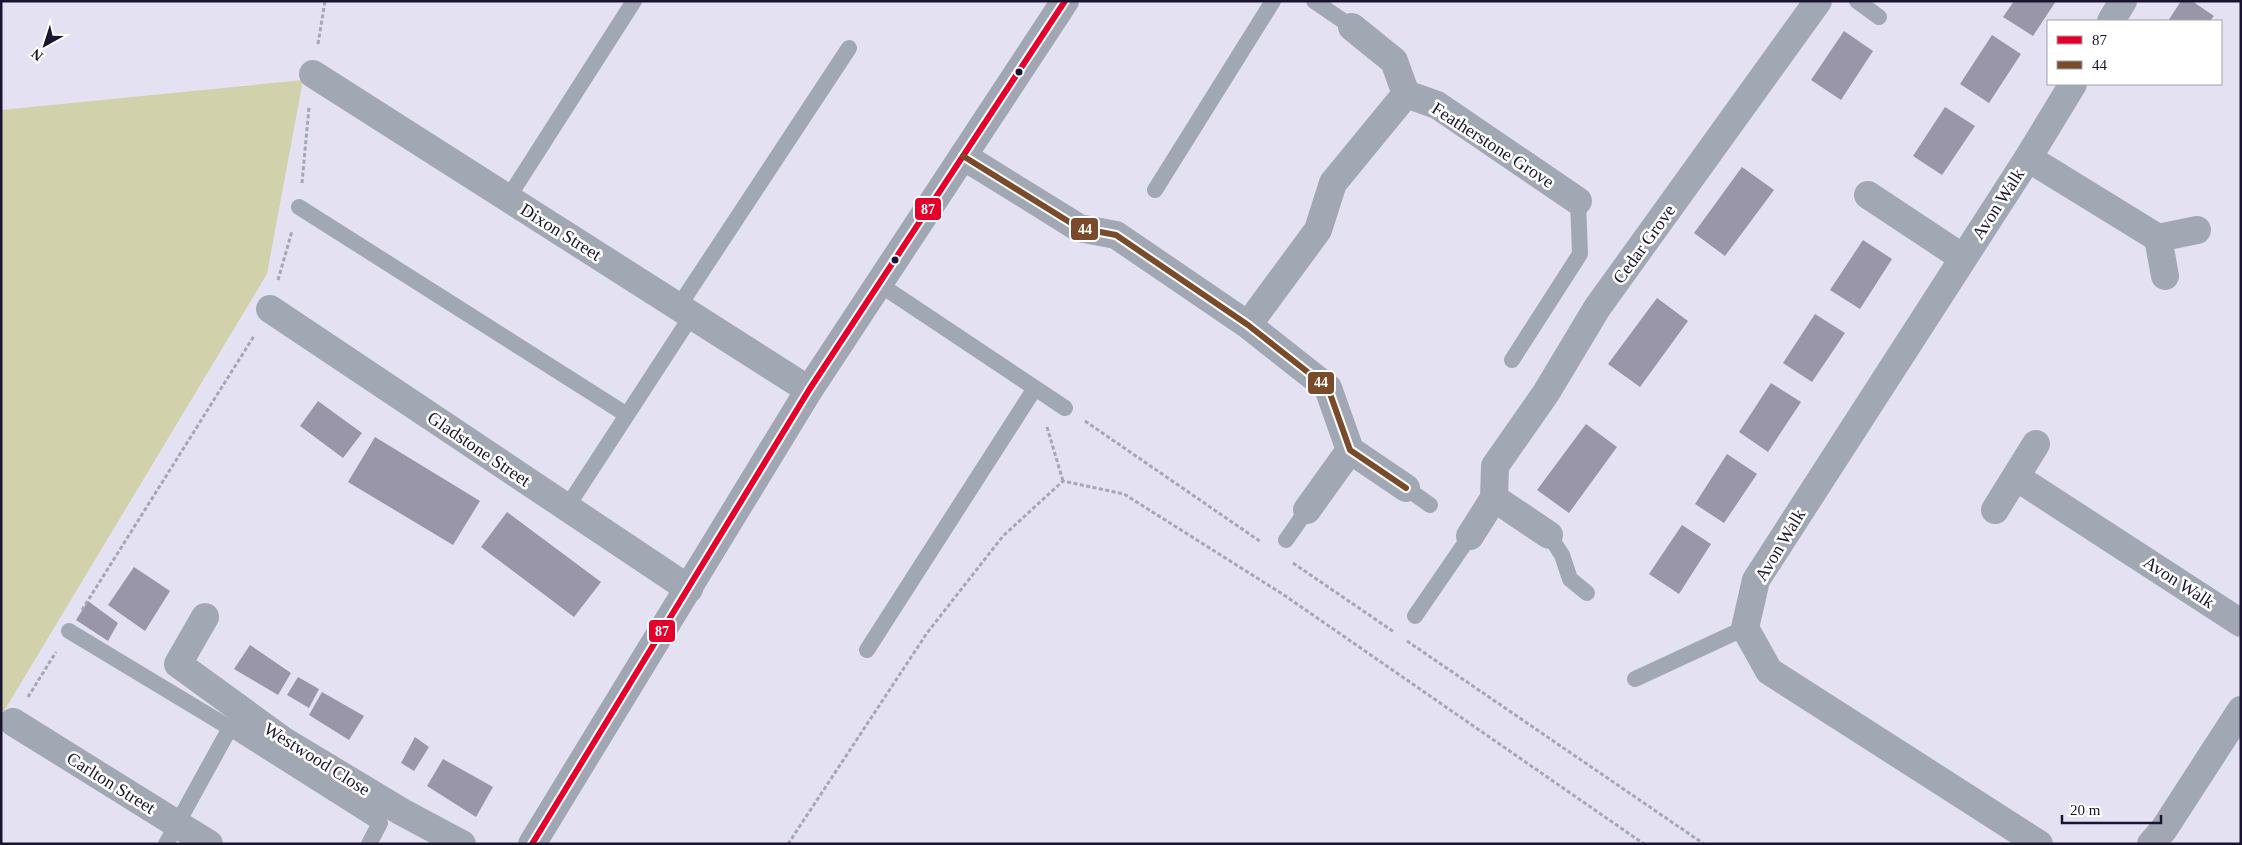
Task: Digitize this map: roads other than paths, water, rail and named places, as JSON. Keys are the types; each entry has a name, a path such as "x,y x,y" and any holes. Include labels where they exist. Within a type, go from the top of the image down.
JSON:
{"main road":[{"path":"532,844 810,390 1065,1"}],"street":[{"name":"Cedar Grove","path":"1494,498 1495,466 1546,393 1597,308 1818,1"},
{"path":"2111,20 2123,1"},
{"path":"1248,325 1318,230 1333,183 1406,94 1394,60 1352,27"},
{"name":"Dixon Street","path":"312,74 810,390"},
{"name":"Avon Walk","path":"1745,628 1756,580 2028,158 2072,85"},
{"name":"Featherstone Grove","path":"1406,94 1437,105 1578,201"},
{"path":"963,156 1079,228 1116,235 1248,325 1328,388 1350,450 1406,488"},
{"name":"Avon Walk","path":"2028,158 2158,238"},
{"path":"1868,195 1964,258"},
{"path":"2165,276 2158,238 2197,230"},
{"name":"Gladstone Street","path":"270,309 689,589"},
{"path":"1995,510 2036,444"},
{"path":"1307,510 1350,450"},
{"name":"Avon Walk","path":"2016,477 2241,622"},
{"path":"1470,536 1494,498 1549,535"},
{"name":"Westwood Close","path":"205,617 178,664 284,741 402,812 462,844"},
{"path":"1745,628 1769,671 2038,844"},
{"path":"2151,844 2164,829 2241,710"},
{"name":"Carlton Street","path":"13,722 172,834 209,844"}],"lane":[{"path":"508,198 634,1"},
{"path":"1156,190 1273,1"},
{"path":"1314,1 1352,27"},
{"path":"1857,1 1879,17"},
{"path":"567,507 627,415 685,311 850,48"},
{"path":"1512,360 1580,254 1578,201"},
{"path":"299,207 627,415"},
{"path":"879,284 1066,408"},
{"path":"868,650 1035,388"},
{"path":"1406,488 1430,505"},
{"path":"1286,540 1307,510"},
{"path":"1549,535 1562,555 1570,579 1587,593"},
{"path":"1415,616 1470,536"},
{"path":"1634,679 1745,628"},
{"path":"69,631 230,728 380,823 369,844"},
{"path":"172,834 230,728"}]}
